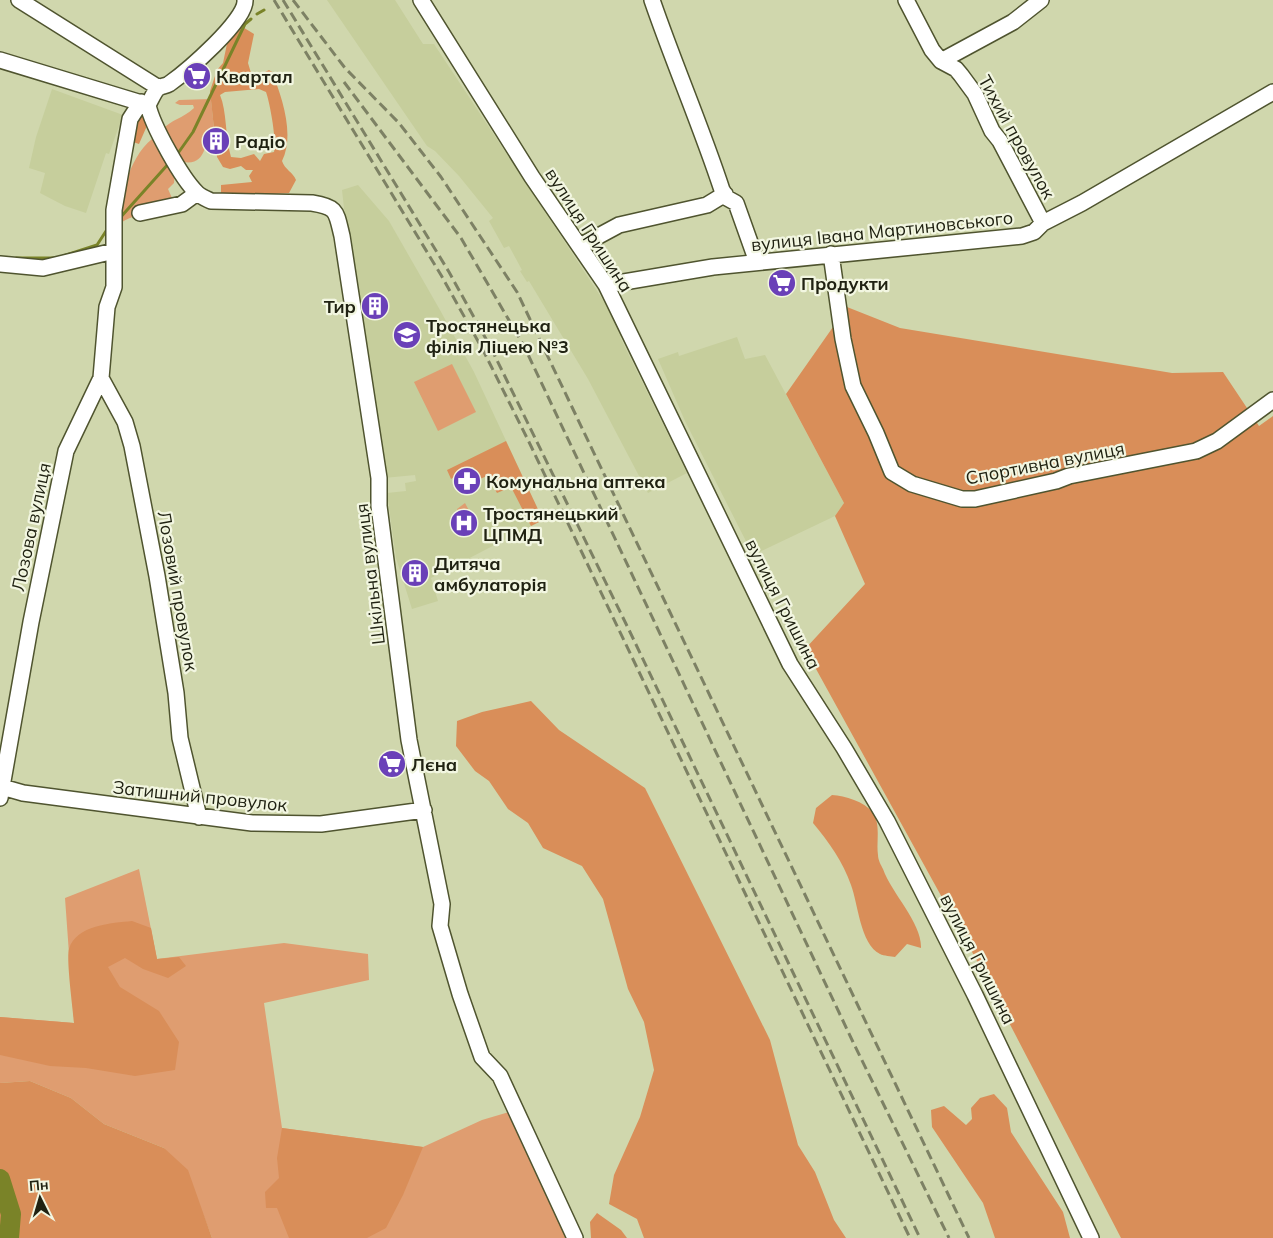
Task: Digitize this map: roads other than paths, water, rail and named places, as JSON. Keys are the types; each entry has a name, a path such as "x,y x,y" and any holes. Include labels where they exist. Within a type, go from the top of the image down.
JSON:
{"street":[{"path":"19,0 159,88 167,85 204,54 234,24 246,3"},
{"name":"вулиця Гришина","path":"421,0 532,177 606,285 790,664 844,748 886,821 975,995 1091,1238"},
{"path":"652,0 725,194 736,203 757,262"},
{"name":"Тихий провулок","path":"906,0 932,50 941,61 956,69 975,94 992,131 1000,141 1043,223"},
{"path":"941,61 1008,25 1041,0"},
{"path":"0,60 144,103 174,159 197,194 182,204 140,213"},
{"name":"Лозова вулиця","path":"1,793 31,622 66,451 101,378 107,307 114,287 114,210 123,149 130,119 159,88"},
{"name":"вулиця Івана Мартиновського","path":"606,285 757,262 1022,236 1034,232 1043,223 1091,198 1273,92"},
{"name":"Шкільна вулиця","path":"197,194 211,201 226,203 312,202 328,205 336,212 342,236 379,478 379,506 409,740 442,904 440,926 445,950 482,1057 500,1076 546,1179 561,1203 575,1238"},
{"path":"580,246 619,225 707,205 725,194"},
{"path":"0,264 43,268 114,251"},
{"name":"Спортивна вулиця","path":"830,254 843,339 853,386 876,433 892,472 912,484 962,498 975,498 1056,481 1069,476 1196,451 1217,441 1273,400"},
{"name":"Лозовий провулок","path":"101,378 125,422 132,446 157,576 180,718 180,738 199,817"},
{"name":"Затишний провулок","path":"1,793 23,793 252,823 321,824 424,810"}],"waterway":[{"path":"257,14 264,10"},
{"path":"176,156 193,132 245,24 251,19"},
{"path":"119,219 170,162"},
{"path":"63,256 97,245 108,228"},
{"path":"16,258 55,258"},
{"path":"0,1179 11,1214 9,1238"}],"railway":[{"path":"274,0 441,275 484,352 529,442 910,1238"},
{"path":"283,0 449,272 491,348 630,632 920,1238"},
{"path":"293,0 345,68 399,123 441,177 517,292 969,1238"},
{"path":"344,82 461,238 524,346 853,1042 949,1238"}],"place":[{"name":"Квартал","path":"197,76"},
{"name":"Радіо","path":"216,141"},
{"name":"Продукти","path":"782,283"},
{"name":"Тир","path":"375,306"},
{"name":"Тростянецька філія Ліцею №3","path":"407,335"},
{"name":"Комунальна аптека","path":"467,481"},
{"name":"Тростянецький ЦПМД","path":"464,523"},
{"name":"Дитяча амбулаторія","path":"415,573"},
{"name":"Лєна","path":"392,764"}]}
